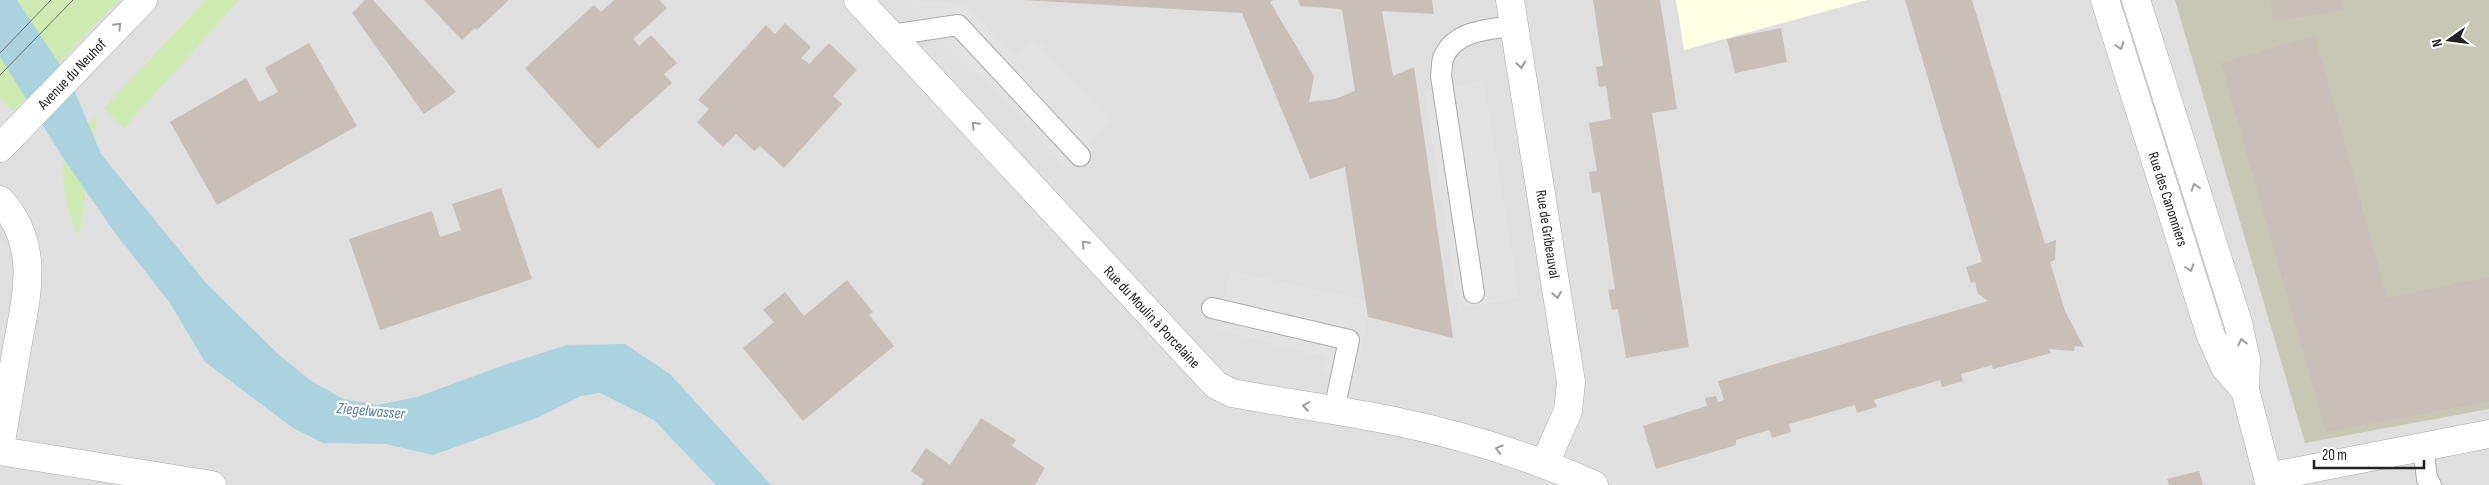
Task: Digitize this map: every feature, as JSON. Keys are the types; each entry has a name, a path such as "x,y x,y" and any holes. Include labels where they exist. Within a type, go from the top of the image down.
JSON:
{"street":[{"name":"Avenue du Neuhof","path":"0,148 143,0"},
{"name":"Rue du Moulin à Porcelaine","path":"858,0 1216,385 1232,393 1334,410 1435,430 1545,463 1594,485"},
{"name":"Rue des Canonniers","path":"2105,0 2211,336 2225,367 2245,390"},
{"name":"Rue des Canonniers","path":"2136,0 2238,323 2246,360 2245,390 2269,481"},
{"name":"Rue de Gribeauval","path":"1512,13 1571,382 1568,411 1545,463"},
{"path":"0,200 16,218 24,241 28,282 0,450 212,485"},
{"path":"2269,481 2423,446 2489,434"}],"lane":[{"path":"1474,292 1442,88 1442,70 1444,56 1457,40 1512,13"},
{"path":"891,35 958,25 1080,156"},
{"path":"1212,308 1350,340 1334,410"},
{"path":"2423,446 2427,479 2431,485"}],"shaded area":[{"path":"0,0 2489,0 2489,485 0,485"},
{"path":"905,0 967,4 1014,56 1033,37 1114,122 1068,168"},
{"path":"1676,0 1867,0 1684,50"},
{"path":"2175,0 2489,0 2489,409 2305,443"},
{"path":"1484,81 1519,298 1459,308 1424,91"},
{"path":"1230,271 1365,300 1368,317 1356,376 1322,371 1325,357 1216,330"}],"green space":[{"path":"12,0 119,0 13,111 0,98 0,13"},
{"path":"206,0 239,0 124,128 104,108"},
{"path":"97,115 79,237 65,197 63,164 67,148"}],"water":[{"name":"Ziegelwasser","path":"0,0 17,0 69,78 101,154 207,284 278,354 310,380 343,399 377,405 417,397 507,364 567,345 625,344 670,374 771,485 716,485 654,420 600,393 581,396 537,418 433,455 386,444 323,443 293,428 205,362 170,303 112,229 62,156 0,57"}],"building":[{"path":"365,0 373,0 456,92 424,114 352,13"},
{"path":"424,0 509,0 477,30 475,28 462,40"},
{"path":"614,0 659,0 667,8 633,39 639,46 651,35 677,63 664,74 672,83 598,149 525,68 594,5 601,12"},
{"path":"1023,0 1274,0 1270,2 1314,76 1309,102 1335,99 1355,91 1342,9 1300,6 1298,0 1432,0 1434,14 1382,11 1393,76 1414,67 1453,338 1368,317 1345,167 1310,179 1242,13"},
{"path":"1593,0 1660,0 1677,109 1652,113 1689,347 1626,358 1618,309 1612,310 1608,290 1615,289 1600,192 1592,193 1589,172 1597,171 1589,123 1611,119 1606,86 1599,87 1596,67 1603,66"},
{"path":"1905,0 1972,0 2045,244 2056,240 2055,260 2050,262 2065,311 2084,347 2075,346 2074,351 2049,349 2051,353 1993,369 1992,365 1961,374 1963,381 1942,387 1940,380 1874,400 1877,407 1857,413 1855,405 1789,424 1791,432 1772,438 1769,430 1736,440 1736,445 1656,469 1643,426 1707,406 1705,398 1716,396 1718,402 1724,400 1718,381 1988,301 1978,294 1975,282 1971,283 1966,267 1982,262"},
{"path":"2270,0 2341,0 2343,10 2273,21"},
{"path":"785,23 811,47 801,58 809,64 829,43 857,70 833,96 842,104 784,168 760,146 754,151 736,134 723,147 697,122 709,109 698,100 766,25 775,34"},
{"path":"1781,28 1787,62 1735,73 1727,39"},
{"path":"2315,36 2387,298 2489,277 2489,401 2326,432 2221,63"},
{"path":"309,43 357,126 217,205 170,122 246,78 259,102 278,92 265,68"},
{"path":"501,188 532,279 380,330 349,239 432,211 440,237 461,230 452,204"},
{"path":"847,280 873,312 869,315 894,346 803,421 743,348 774,322 763,310 785,292 804,316"},
{"path":"981,418 1016,440 1012,446 1045,468 1035,485 921,485 924,480 911,471 926,448 950,465"},
{"path":"2199,471 2203,485 2169,485 2167,479"}],"tram line":[{"path":"0,53 51,0"},
{"path":"0,75 73,0"}]}
